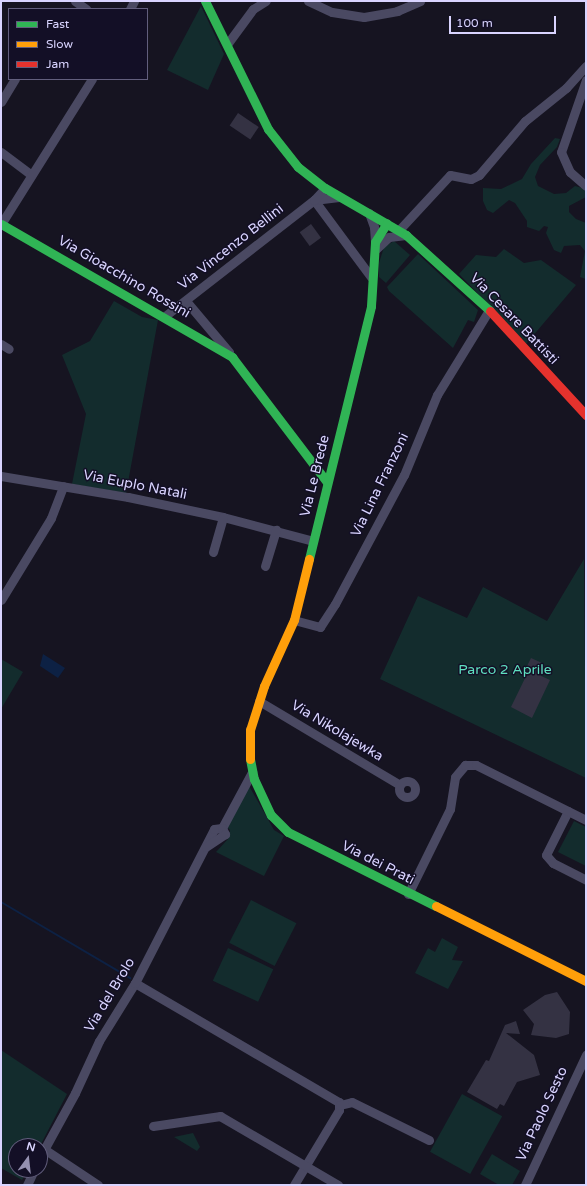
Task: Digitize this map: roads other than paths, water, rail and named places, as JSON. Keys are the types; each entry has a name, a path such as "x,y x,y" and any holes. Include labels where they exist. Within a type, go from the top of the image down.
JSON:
{"street":[{"path":"75,1 85,8"},
{"name":"Via Cesare Battisti","path":"205,1 228,43 268,129 298,167 339,197 372,214 402,233 489,310 586,416"},
{"path":"228,43 253,9 266,1"},
{"path":"308,1 332,12 364,18 397,11 420,1"},
{"path":"374,247 384,240 402,233 450,175 471,178 479,175 525,122 566,88 586,66"},
{"path":"1,102 14,80"},
{"path":"1,224 91,80"},
{"path":"586,80 561,152 570,172 586,186"},
{"path":"1,152 31,175"},
{"path":"312,178 314,200 371,277"},
{"name":"Via Vincenzo Bellini","path":"165,316 314,200 325,188"},
{"path":"314,200 339,197"},
{"name":"Via Le Brede","path":"259,701 294,620 371,306 371,277 374,247 374,227 372,214"},
{"path":"384,240 387,223"},
{"name":"Via Le Brede","path":"374,247 387,223"},
{"name":"Via Gioacchino Rossini","path":"1,224 165,316 232,357"},
{"name":"Via Gioacchino Rossini","path":"186,301 232,357 327,482"},
{"name":"Via Lina Franzoni","path":"294,620 320,627 335,604 404,475 437,395 489,310"},
{"name":"Via Euplo Natali","path":"1,476 201,512 276,530 313,541"},
{"name":"Via Euplo Natali","path":"1,600 51,518 63,486"},
{"path":"213,552 223,517"},
{"path":"265,566 276,530"},
{"name":"Via dei Prati","path":"259,701 249,742 252,772 264,804 288,832 408,894 586,981"},
{"name":"Via Nikolajewka","path":"259,701 400,785"},
{"path":"408,894 450,809 455,777 459,768 465,765 472,764 586,820"},
{"name":"Via del Brolo","path":"48,1142 75,1093 99,1041 135,983 206,848 225,834 222,828 252,772"},
{"path":"568,811 546,855 553,863 586,880"},
{"path":"135,983 328,1093 340,1107"},
{"name":"Via Paolo Sesto","path":"525,1185 586,1055"},
{"path":"294,1185 340,1107 352,1102 429,1140"},
{"path":"153,1126 220,1116 338,1185"},
{"path":"48,1156 98,1185"}],"water":[{"path":"43,654 65,668 58,678 40,666"}],"waterway":[{"path":"1,902 130,978"}],"park label":[{"name":"Parco 2 Aprile","path":"505,670"}]}
